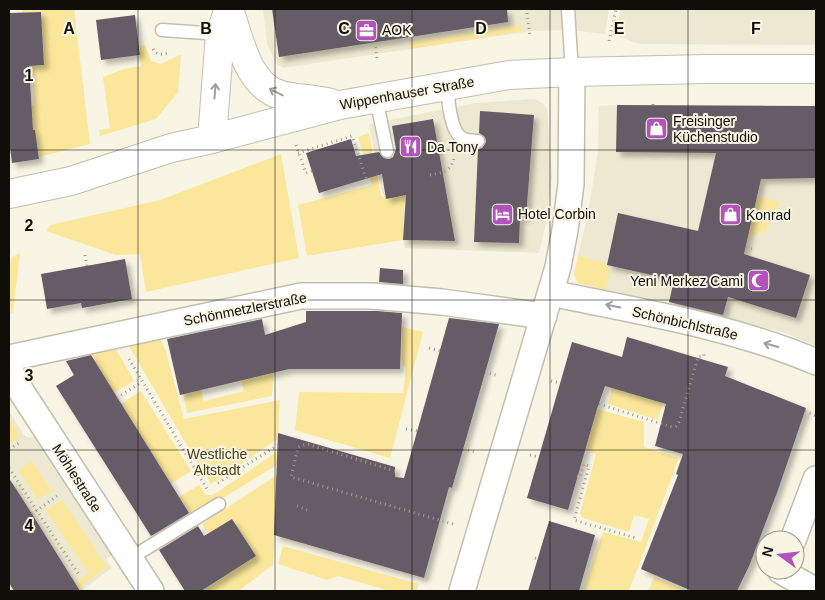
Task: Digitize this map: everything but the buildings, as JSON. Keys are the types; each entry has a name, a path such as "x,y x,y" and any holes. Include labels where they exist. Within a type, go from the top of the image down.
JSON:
{"main road":[{"path":"212,139 220,34 229,9"},
{"path":"229,9 249,66 260,83 279,95 340,104"},
{"name":"Wippenhauser Straße","path":"9,194 71,181 171,148 212,139 340,104 509,75 706,69 816,69"}],"street":[{"path":"462,591 551,293 565,230 571,184 572,72"},
{"name":"Schönbichlstraße","path":"551,293 719,330 787,349 816,362"},
{"name":"Schönmetzlerstraße","path":"10,368 116,334 301,296 372,296 442,302 544,316"},
{"name":"Möhlestraße","path":"10,368 151,591"},
{"path":"797,530 816,479"},
{"path":"784,580 816,591"}],"lane":[{"path":"568,9 572,72"},
{"path":"162,30 220,34"},
{"path":"447,85 449,106 458,134 463,139 478,141"},
{"path":"376,98 387,151"},
{"path":"129,559 219,504"}],"path":[{"path":"609,41 616,9"},
{"path":"527,14 530,36"},
{"path":"375,42 377,58"},
{"path":"430,175 445,172 453,164 458,134"},
{"path":"298,153 352,136 367,181"},
{"path":"294,139 306,173 312,172"},
{"path":"527,211 543,212"},
{"path":"746,248 752,249"},
{"path":"85,255 87,266"},
{"path":"116,334 142,382 207,490 278,445"},
{"path":"599,404 672,427 676,426 679,422 698,357 704,356 706,347"},
{"path":"429,348 440,351"},
{"path":"118,398 142,382"},
{"path":"805,412 816,416"},
{"path":"406,429 417,432"},
{"path":"394,471 307,444 298,447 291,477 361,500 429,519 455,524"},
{"path":"577,476 580,477 584,464 589,466 574,520 636,538"},
{"path":"9,468 79,575"},
{"path":"32,514 59,495"},
{"path":"297,506 306,510"}],"shaded area":[{"path":"263,9 609,9 605,34 569,30 531,31 283,68 276,63 267,44"},
{"path":"621,9 816,9 816,45 642,44 615,35"},
{"path":"535,99 544,104 547,110 552,177 546,223 539,253 405,248 403,240 405,196 386,199 382,193 369,124 476,103"},
{"path":"599,106 816,106 816,346 783,332 578,283 574,274 589,207 598,152"},
{"path":"9,411 24,435 30,438 39,433 115,553 106,559 112,568 81,591 9,591"}],"green space":[{"path":"22,9 74,9 90,144 39,157 35,130 9,134 9,108 34,105 32,66 44,64 41,12 22,13"},
{"path":"521,25 522,31 410,49 409,43"},
{"path":"145,45 151,61 161,64 181,54 178,92 156,119 100,136 99,130 110,128 103,77 124,69 141,66 139,46"},
{"path":"369,133 381,195 386,199 405,195 403,240 307,256 298,205 372,185 358,137"},
{"path":"281,154 299,258 146,292 140,254 116,255 46,231 50,225 160,200"},
{"path":"757,196 780,202 766,230 748,238"},
{"path":"20,253 13,312 11,314 8,285 9,270 12,257"},
{"path":"578,256 603,262 610,270 606,290 578,283 574,274"},
{"path":"402,327 423,332 390,458 295,430 299,392 403,393 406,368 402,365"},
{"name":"Westliche Altstadt","path":"158,333 166,352 184,419 280,400 278,439 211,484 126,341"},
{"path":"113,344 134,381 114,393 85,346"},
{"path":"274,372 272,396 187,413 183,394 201,390 204,401 244,391 241,380"},
{"path":"612,388 663,403 658,420 608,404"},
{"path":"141,391 191,471 171,484 121,404"},
{"path":"597,409 644,422 644,447 679,458 629,591 583,591 603,532 641,542 649,519 634,515 629,532 583,518 580,513 596,454 586,449"},
{"path":"9,417 20,436 9,444"},
{"path":"278,451 277,465 192,517 179,497 199,485 206,495 213,495"},
{"path":"32,461 52,491 38,500 18,470"},
{"path":"277,475 273,565 238,591 201,591 256,556 232,519 208,534 202,524"},
{"path":"62,500 107,567 75,591 62,591 89,573 46,511"},
{"path":"283,546 419,584 416,591 390,591 338,576 327,580 278,564"},
{"path":"654,577 687,591 648,591"}],"place":[{"name":"AOK","path":"366,30"},
{"name":"Freisinger Küchenstudio","path":"657,129"},
{"name":"Da Tony","path":"411,147"},
{"name":"Hotel Corbin","path":"502,214"},
{"name":"Konrad","path":"730,215"},
{"name":"Yeni Merkez Cami","path":"759,281"}]}
